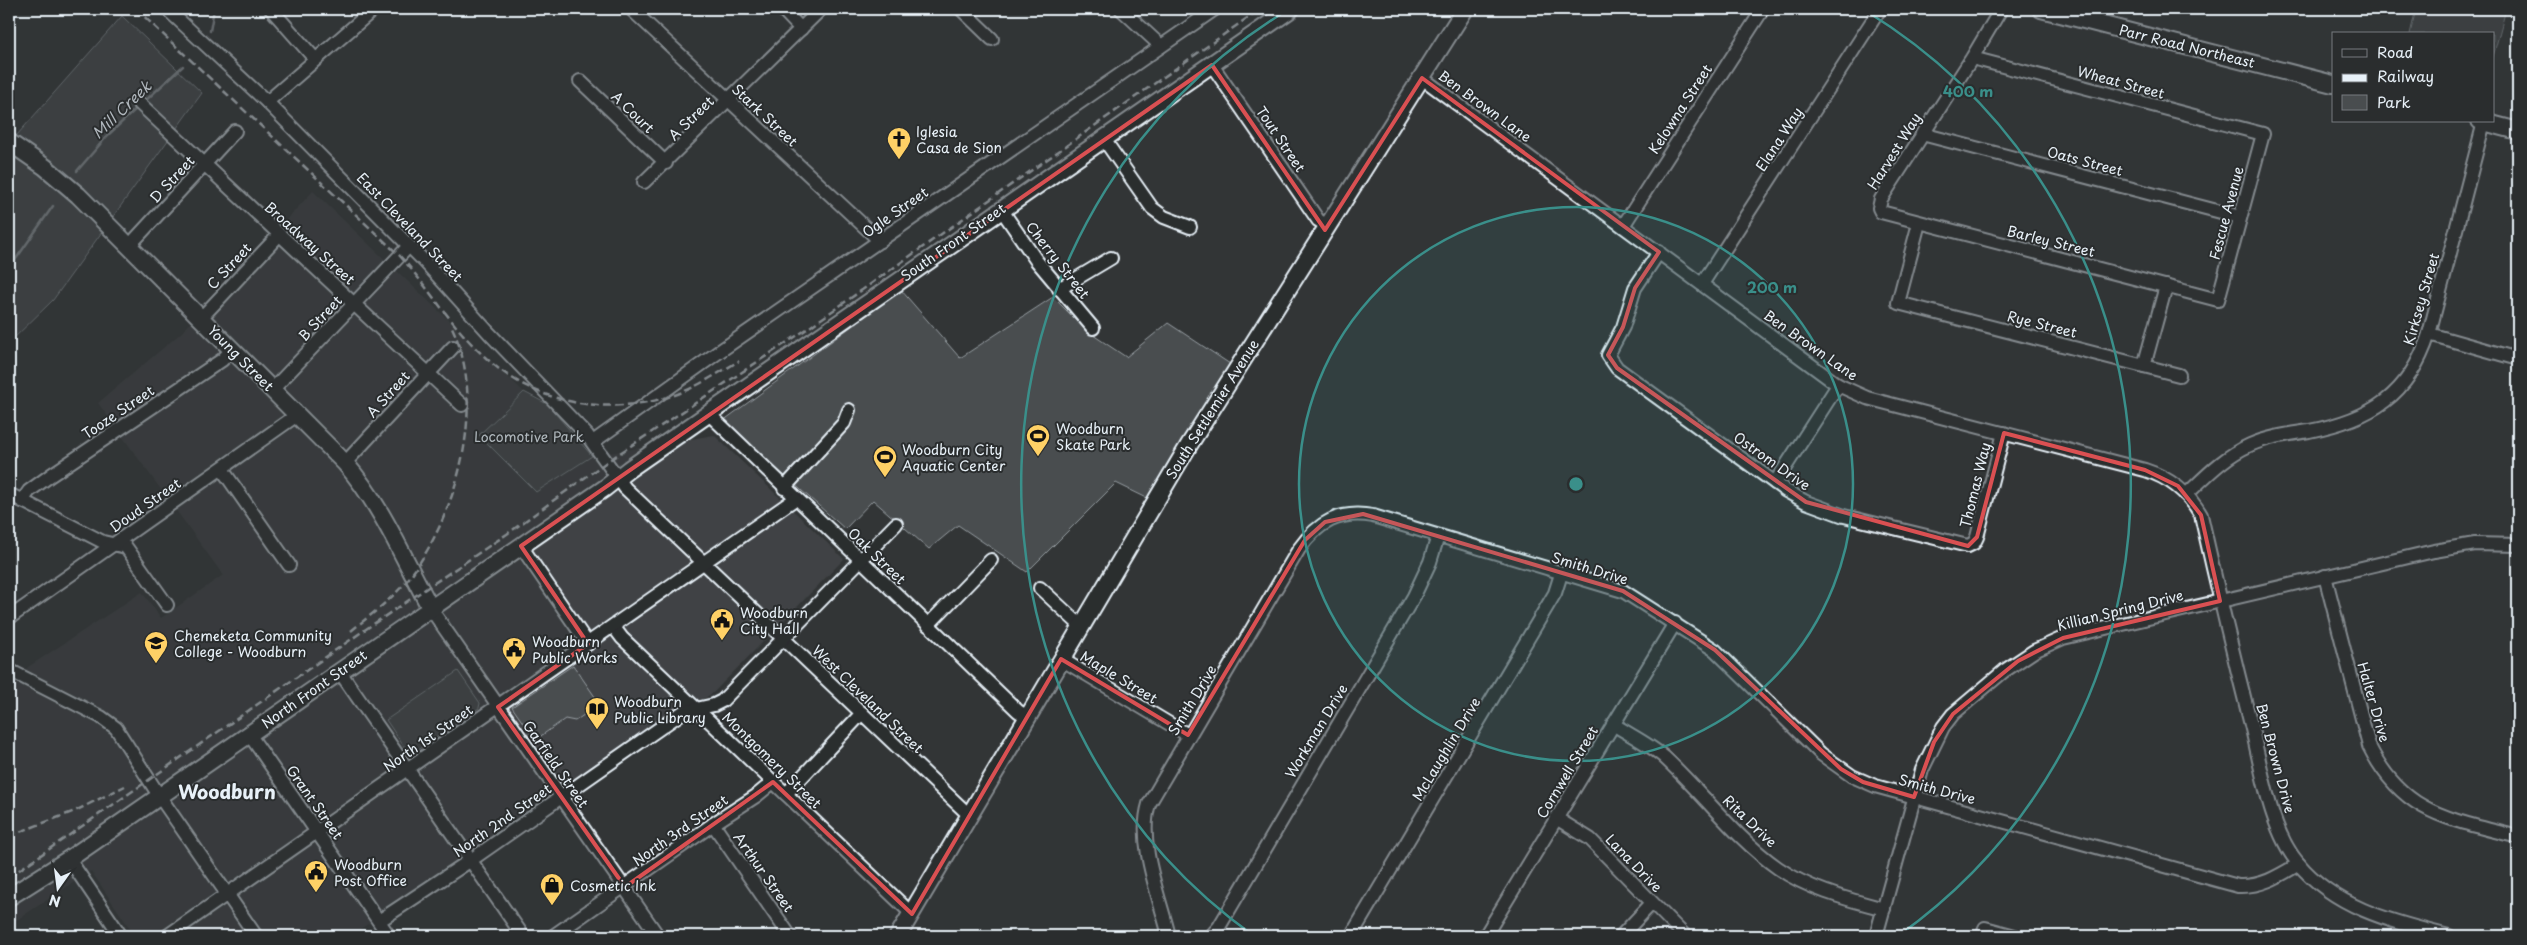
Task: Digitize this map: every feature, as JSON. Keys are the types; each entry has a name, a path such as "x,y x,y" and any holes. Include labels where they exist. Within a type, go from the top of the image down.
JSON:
{"main road":[{"name":"South Front Street","path":"618,478 708,413 1291,9"},
{"name":"South Settlemier Avenue","path":"898,936 968,815 1185,452 1465,9"},
{"name":"Parr Road Northeast","path":"2041,9 2332,84"},
{"path":"2482,122 2518,131"},
{"name":"Young Street","path":"9,142 68,186 345,463 367,488 378,506 431,609"},
{"name":"North Front Street","path":"9,897 160,797 618,478"}],"street":[{"name":"East Cleveland Street","path":"168,9 267,102 409,246 593,442 618,478"},
{"path":"271,9 315,59"},
{"path":"267,102 374,9"},
{"name":"Stark Street","path":"631,9 880,241"},
{"path":"782,9 801,29"},
{"name":"A Street","path":"644,182 729,102 821,9"},
{"path":"961,9 992,39"},
{"path":"1121,9 1161,46"},
{"name":"Ogle Street","path":"593,442 720,351 1215,9"},
{"name":"Kelowna Street","path":"1623,226 1763,9"},
{"name":"Elana Way","path":"1702,284 1880,9"},
{"name":"Harvest Way","path":"1879,208 1881,199 1972,58 2001,9"},
{"name":"Wheat Street","path":"1972,58 2262,134"},
{"name":"Tout Street","path":"1212,65 1318,220 1327,226"},
{"name":"Ben Brown Lane","path":"1422,78 1838,385 1867,398 2157,474 2187,494"},
{"name":"A Court","path":"580,81 666,163"},
{"name":"Broadway Street","path":"138,102 462,405"},
{"name":"Kirksey Street","path":"2187,494 2224,460 2250,444 2348,422 2388,400 2409,376 2429,334 2482,122"},
{"name":"D Street","path":"129,246 205,166 235,131"},
{"name":"Oats Street","path":"1922,134 2240,216"},
{"name":"Fescue Avenue","path":"2218,300 2262,134"},
{"path":"1103,138 1152,208 1164,217 1190,227"},
{"name":"Barley Street","path":"1879,208 1885,214 2218,300"},
{"name":"Cherry Street","path":"1001,209 1036,260 1093,328"},
{"name":"Rye Street","path":"1919,223 1898,303 2179,375"},
{"name":"C Street","path":"201,318 279,235"},
{"name":"B Street","path":"272,390 409,246"},
{"name":"Ostrom Drive","path":"1659,252 1635,288 1623,327 1608,355 1617,368 1775,483 1806,502 1844,516 1961,546 1974,543"},
{"path":"1059,289 1111,258"},
{"path":"2144,366 2166,286"},
{"path":"2429,334 2518,359"},
{"name":"A Street","path":"345,463 453,346"},
{"name":"Tooze Street","path":"22,501 29,491 51,475 222,360 232,350"},
{"path":"1775,483 1838,385"},
{"path":"784,488 844,423 849,410"},
{"name":"Oak Street","path":"708,413 795,499 1018,711 1027,717"},
{"name":"Doud Street","path":"9,618 222,469 297,414"},
{"name":"Thomas Way","path":"1974,543 1979,531 2004,433"},
{"path":"222,469 289,565"},
{"name":"West Cleveland Street","path":"618,478 625,488 968,815"},
{"path":"9,494 103,542 126,547 167,605"},
{"name":"Ben Brown Drive","path":"2187,494 2201,515 2220,601 2271,808 2292,855 2321,884 2360,910 2379,918 2449,936"},
{"name":"North 1st Street","path":"167,936 318,833 795,499"},
{"name":"Smith Drive","path":"1169,936 1147,847 1146,819 1152,798 1299,549 1318,527 1344,515 1363,514 1623,591 1715,650 1821,754 1863,782 2238,886 2249,886 2269,881 2299,864"},
{"name":"North 2nd Street","path":"379,921 471,860 683,712 714,705 722,701 896,524"},
{"name":"Workman Drive","path":"1211,936 1219,927 1414,596 1430,562 1438,536"},
{"name":"Killian Spring Drive","path":"1876,936 1922,770 1934,742 1952,714 2018,661 2063,638 2325,576 2448,548 2493,543 2518,545"},
{"path":"521,546 588,644"},
{"path":"928,625 991,560"},
{"name":"McLaughlin Drive","path":"1351,936 1555,593 1561,574"},
{"name":"Halter Drive","path":"2325,576 2369,746 2379,766 2408,798 2431,812 2518,837"},
{"path":"1040,588 1081,626"},
{"name":"Garfield Street","path":"431,609 560,798 658,936"},
{"name":"Cornwell Street","path":"1485,936 1675,623"},
{"name":"Montgomery Street","path":"613,626 622,638 912,914"},
{"name":"Maple Street","path":"1061,659 1188,735"},
{"path":"9,670 112,725 126,742 160,797 256,936"},
{"path":"340,672 523,936"},
{"path":"786,794 862,713"},
{"name":"Rita Drive","path":"1613,724 1664,757 1754,848 1778,868 1832,896 1884,909"},
{"name":"Grant Street","path":"249,734 389,936"},
{"name":"North 3rd Street","path":"553,936 756,796 773,782"},
{"name":"Lana Drive","path":"1556,818 1590,839 1685,936"},
{"name":"Arthur Street","path":"713,824 790,936"},
{"path":"69,859 121,936"},
{"path":"1621,936 1652,903"},
{"path":"1984,932 2015,936"}],"highlighted area":[{"path":"1212,65 1325,230 1422,78 1659,252 1635,288 1623,327 1608,355 1617,368 1806,502 1968,546 1977,537 2004,433 2145,470 2178,486 2201,515 2220,601 2063,638 2018,661 1953,714 1934,742 1914,797 1863,782 1841,769 1715,650 1623,591 1363,514 1325,522 1305,540 1188,735 1061,659 912,914 773,782 625,887 498,707 588,644 521,546"}],"shaded area":[{"path":"313,191 524,392 479,435 536,492 592,456 714,435 844,559 714,692 350,936 135,936 91,871 9,925 9,689 28,667 142,592 161,618 223,575 98,403 182,332"}],"green space":[{"path":"2416,9 2506,9 2494,53 2494,32 2410,32"},
{"path":"122,16 202,93 53,300 9,343 9,144"},
{"path":"901,290 960,358 1053,297 1087,331 1126,357 1168,323 1230,364 1176,458 1149,499 1116,483 1027,572 958,525 929,549 873,500 845,529 723,421"},
{"name":"Locomotive Park","path":"524,392 547,404 592,456 536,492 479,435"},
{"path":"573,665 600,704 575,721 565,719 535,740 512,707"},
{"path":"458,671 480,703 479,708 414,753 407,751 386,720"}],"waterway":[{"name":"Mill Creek","path":"210,31 214,9"},
{"name":"Mill Creek","path":"144,102 183,66"},
{"name":"Mill Creek","path":"77,171 108,135 138,107"},
{"name":"Mill Creek","path":"9,269 53,206"}],"railway":[{"path":"136,9 399,255 451,320 485,357 505,373 526,386 549,396 573,402 597,405 622,405 647,402 681,393 739,361"},
{"path":"9,877 366,629 507,534 608,461 804,331 1260,9"},
{"path":"351,631 393,596 408,580 430,545 444,516 455,484 463,452 467,419 467,386 462,354 451,325"},
{"path":"9,836 75,811 125,786"}],"place":[{"name":"Iglesia Casa de Sion","path":"899,160"},
{"name":"Woodburn Skate Park","path":"1038,457"},
{"name":"Woodburn City Aquatic Center","path":"885,478"},
{"name":"Woodburn City Hall","path":"722,641"},
{"name":"Chemeketa Community College - Woodburn","path":"156,664"},
{"name":"Woodburn Public Works","path":"514,670"},
{"name":"Woodburn Public Library","path":"597,730"},
{"name":"Woodburn Post Office","path":"316,893"},
{"name":"Cosmetic Ink","path":"552,906"}],"district":[{"name":"Woodburn","path":"227,791"}]}
